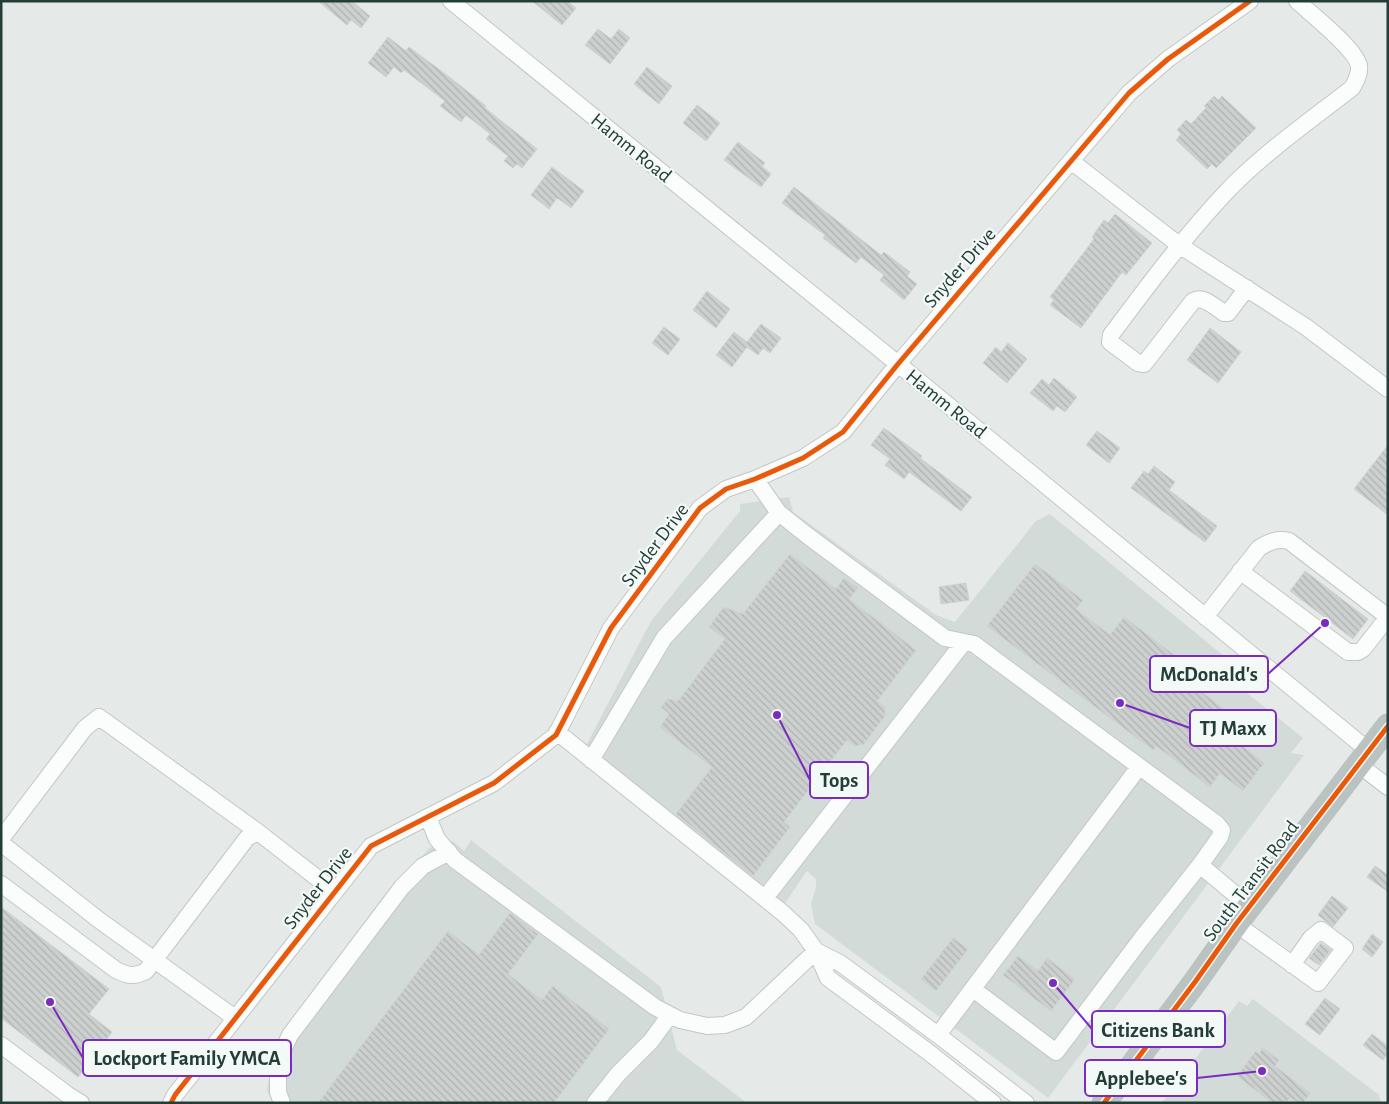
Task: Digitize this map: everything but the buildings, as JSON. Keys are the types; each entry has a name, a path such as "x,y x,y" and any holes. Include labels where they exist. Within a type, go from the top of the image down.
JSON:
{"highway":[{"name":"South Transit Road","path":"1104,1103 1243,915 1388,726"}],"street":[{"name":"Hamm Road","path":"451,1 898,364 1205,617 1364,758 1388,787"},
{"name":"Snyder Drive","path":"171,1103 175,1094 370,846 494,783 557,732 611,628 700,508 726,489 755,479 803,458 844,432 898,364 1129,93 1168,59 1250,1"},
{"path":"1247,288 1228,313 1224,313 1203,300 1197,299 1193,301 1144,364 1138,363 1112,344 1110,339 1179,245 1232,187 1271,152 1352,88 1358,77 1358,66 1353,52 1297,1"},
{"path":"1072,161 1179,245 1306,326 1388,389"},
{"path":"755,479 779,513 945,638 974,644 1222,830 1220,837 1200,866 1142,938 1056,1052 973,989"},
{"path":"591,760 664,638 779,513"},
{"path":"1205,617 1240,571 1258,548 1277,540 1290,540 1388,617 1363,649 1358,652 1348,652 1240,571"},
{"path":"765,898 964,642"},
{"path":"1,839 85,728 98,718 258,832 335,892"},
{"path":"557,732 783,912 801,930 816,951 828,978 927,1051 993,1103"},
{"path":"938,1035 1140,767"},
{"path":"428,817 437,839 455,860 655,1007 680,1020 707,1026 725,1025 746,1017 816,951"},
{"path":"1,884 116,970 127,976 138,975 146,971 155,960 247,838 258,832"},
{"path":"1,843 99,920 235,1018"},
{"path":"282,1103 278,1092 278,1062 290,1035 402,887 423,866 448,852"},
{"path":"1200,866 1243,915 1292,965"},
{"path":"816,951 840,963 1026,1103"},
{"path":"595,1103 618,1074 651,1041 670,1015"},
{"path":"1,1045 81,1103"}],"shaded area":[{"path":"789,497 793,512 936,615 955,622 1036,521 1050,514 1246,674 1237,685 1303,738 1291,753 1304,755 1048,1098 815,924 811,904 816,887 816,879 807,871 775,918 579,759 651,621 740,511 740,504"},
{"path":"471,840 661,987 677,1050 747,1103 273,1103 267,1090 275,1044 429,848 453,841 464,851"},
{"path":"1253,999 1379,1095 1381,1103 1162,1103 1239,1001 1247,1006"}],"cycle path":[{"path":"171,1103 175,1095 371,846 494,783 556,735 611,628 700,508 726,489 755,479 803,458 843,432 898,364 1129,93 1168,59 1250,1"},
{"path":"1104,1103 1236,924 1388,726"}],"place":[{"name":"McDonald's","path":"1325,623"},
{"name":"TJ Maxx","path":"1120,703"},
{"name":"Tops","path":"777,715"},
{"name":"Citizens Bank","path":"1053,983"},
{"name":"Lockport Family YMCA","path":"50,1002"},
{"name":"Applebee's","path":"1262,1071"}]}
